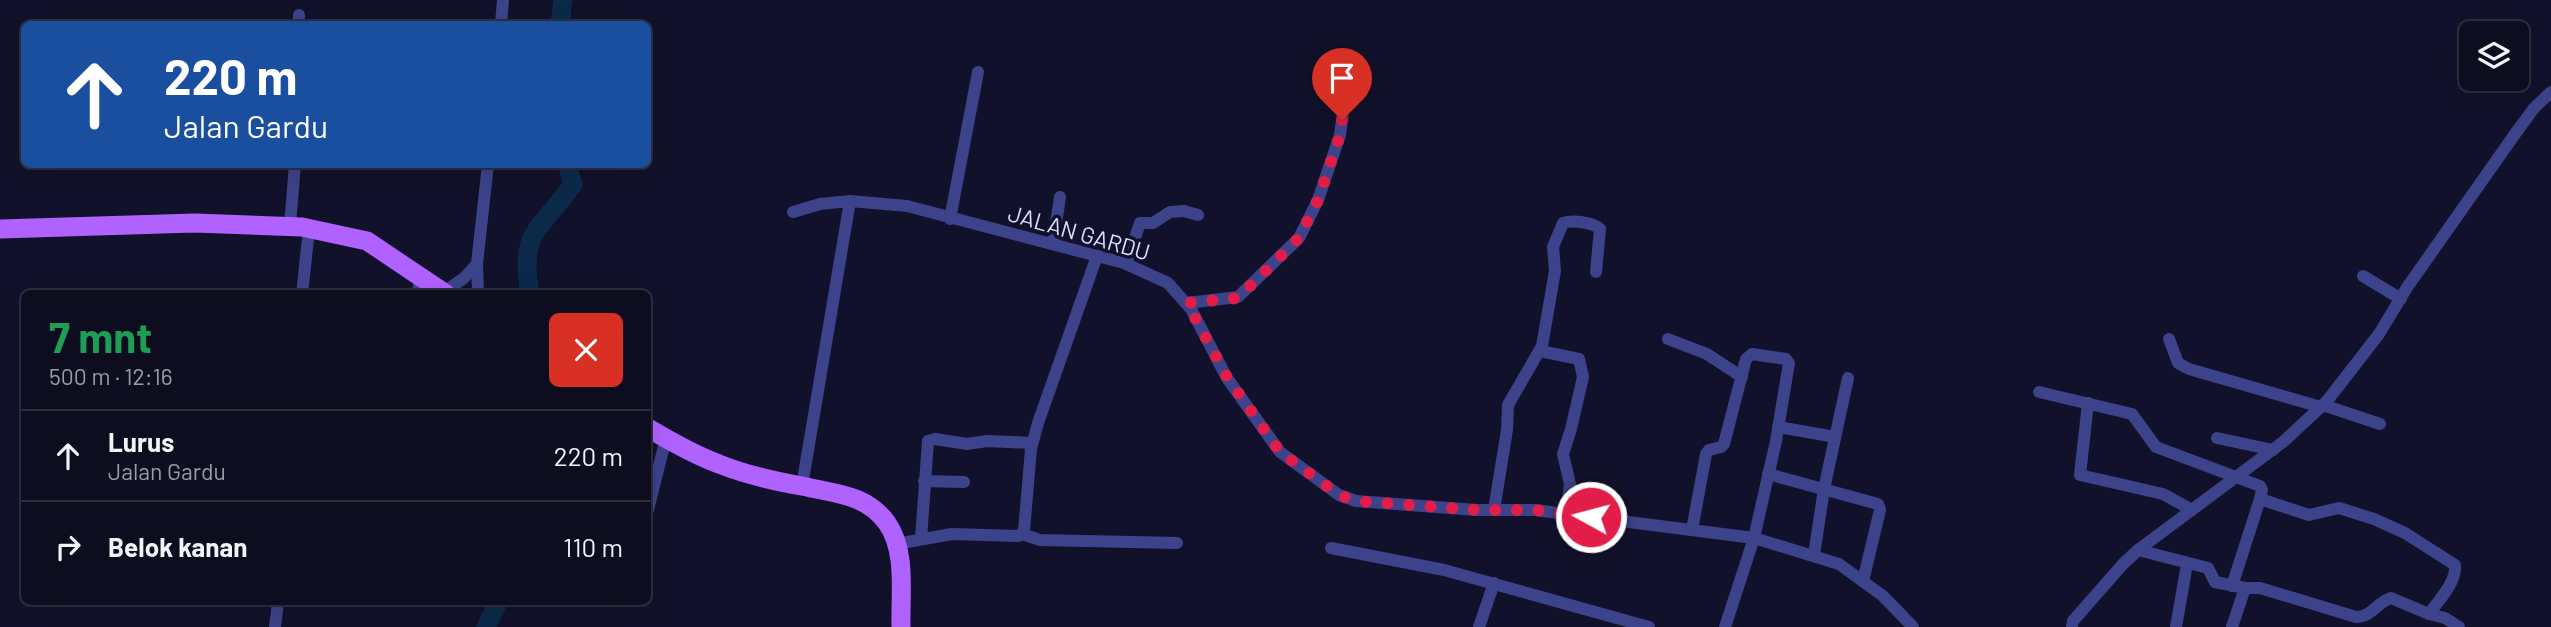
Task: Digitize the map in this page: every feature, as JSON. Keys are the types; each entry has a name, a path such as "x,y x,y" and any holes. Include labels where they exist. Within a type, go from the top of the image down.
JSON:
{"main road":[{"path":"0,229 195,223 300,227 367,241 419,285"},
{"path":"651,430 720,465 862,500 873,507 887,523 899,556 901,627"}],"street":[{"path":"501,21 503,0"},
{"path":"950,219 978,72"},
{"path":"2070,625 2138,550 2273,450 2322,406 2379,334 2408,286 2515,134 2534,108 2551,92"},
{"path":"1187,303 1238,298 1299,238 1322,189 1340,135 1344,105"},
{"path":"295,168 302,290"},
{"path":"478,290 477,264 488,168"},
{"path":"1053,244 1060,197"},
{"path":"802,486 850,201"},
{"name":"JALAN GARDU","path":"793,212 820,204 850,201 907,206 1126,264 1168,283 1187,303 1227,377 1272,440 1289,459 1348,499 1494,510 1535,510 1692,530 1752,545 1814,555 1839,564 1863,581 1883,596 1913,627"},
{"path":"1126,264 1140,223 1156,222 1170,212 1184,211 1198,215"},
{"path":"1494,510 1507,430 1508,405 1540,351 1555,271 1554,244 1563,223 1570,221 1595,225 1600,229 1596,272"},
{"path":"1022,534 1025,527 1032,443 1097,256"},
{"path":"449,290 477,264"},
{"path":"2363,276 2401,299"},
{"path":"1668,339 1707,354 1742,377"},
{"path":"2169,340 2178,363 2189,369 2380,424"},
{"path":"1540,351 1579,359 1583,371 1563,454 1570,484 1566,514"},
{"path":"1692,530 1706,454 1724,444 1746,359 1749,355 1788,360 1778,427 1752,545 1725,627"},
{"path":"1814,555 1824,489 1848,378"},
{"path":"2039,392 2132,414 2156,447 2260,486 2262,490 2232,627"},
{"path":"2088,403 2080,475 2163,494 2192,510"},
{"path":"1778,427 1835,437"},
{"path":"2217,438 2273,450"},
{"path":"651,498 666,439"},
{"path":"921,539 926,443 930,440 967,444 987,441 1032,443"},
{"path":"1768,474 1876,502 1880,506 1863,581"},
{"path":"924,481 964,482"},
{"path":"2260,499 2309,514 2339,508 2374,519 2405,533 2455,565 2453,579 2429,614"},
{"path":"896,544 952,534 1022,534 1040,540 1177,543"},
{"path":"1331,548 1434,567 1649,627"},
{"path":"2138,550 2208,568 2215,582 2260,588 2356,617 2371,613 2391,598 2445,618 2459,627"},
{"path":"2176,627 2187,564"},
{"path":"1479,627 1494,583"},
{"path":"275,627 278,605"}],"waterway":[{"path":"560,21 563,0"},
{"path":"529,290 527,256 530,243 573,184 568,168"},
{"path":"486,627 497,605"}],"route":[{"path":"1342,120 1340,135 1318,200 1299,238 1238,298 1187,303 1227,377 1280,452 1348,499 1476,510 1535,510 1591,517"}]}
